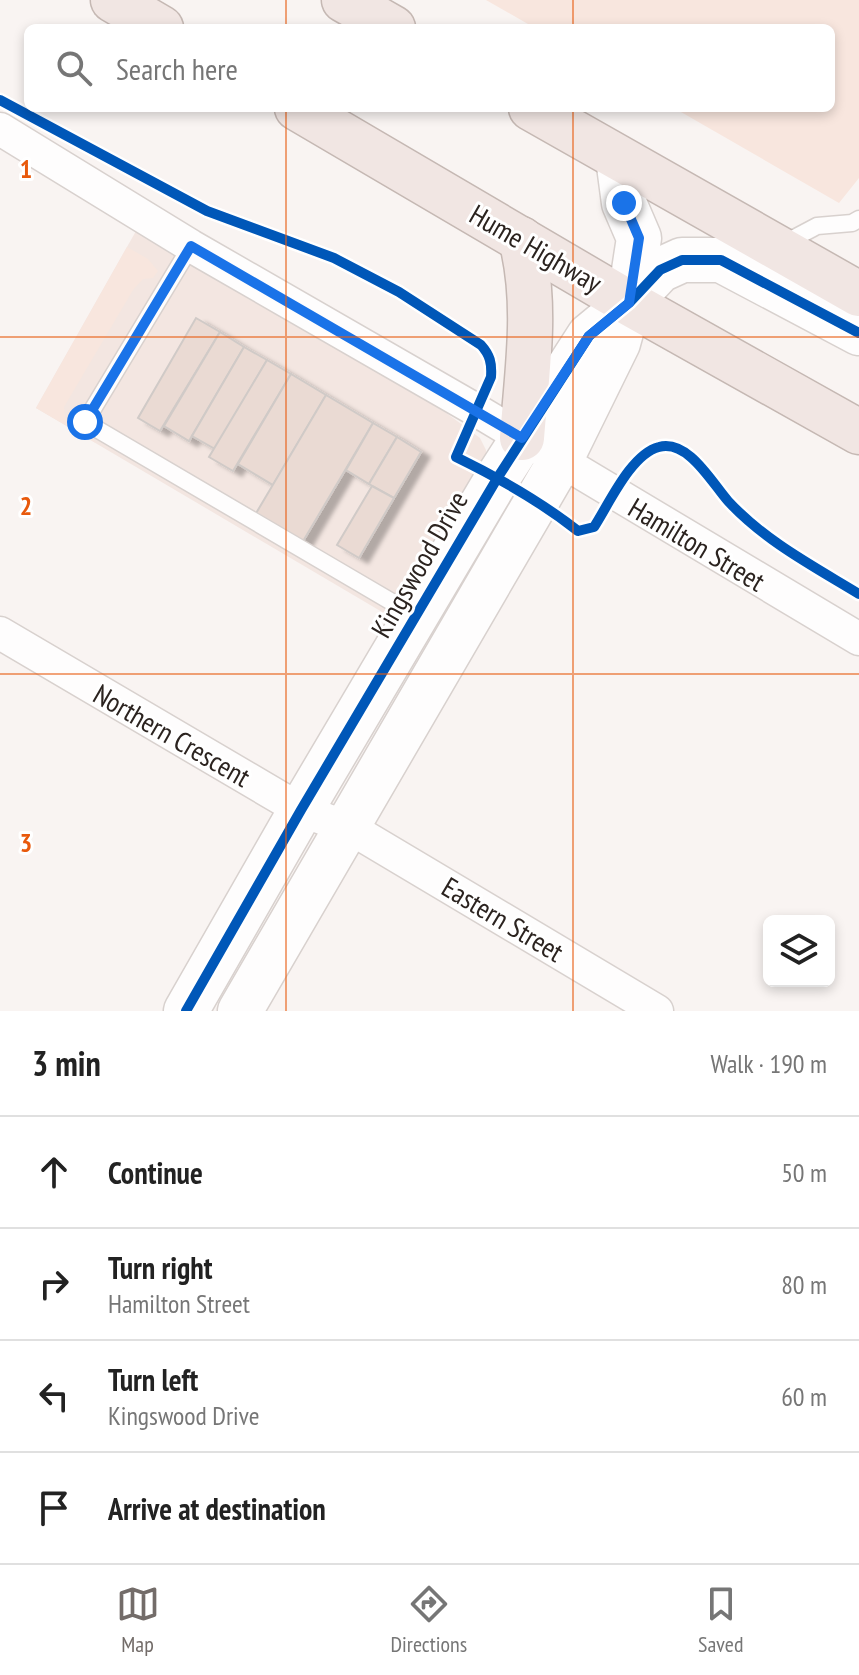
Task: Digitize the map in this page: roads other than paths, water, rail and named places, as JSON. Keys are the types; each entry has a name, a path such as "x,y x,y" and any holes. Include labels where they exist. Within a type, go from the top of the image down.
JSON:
{"highway":[{"path":"113,0 154,24"},
{"path":"344,0 386,24"},
{"name":"Hume Highway","path":"304,112 629,303 859,432"},
{"path":"538,112 859,294"},
{"path":"521,239 529,269 531,301 522,438"}],"street":[{"name":"Hamilton Street","path":"0,129 191,246 859,639"},
{"name":"Kingswood Drive","path":"240,1011 560,461 618,343 629,303 639,238 624,203 618,158"},
{"name":"Kingswood Drive","path":"186,1011 301,810 522,438 589,336 629,303 660,270 682,260 721,260 859,333"},
{"path":"452,556 492,579"},
{"name":"Northern Crescent","path":"0,633 301,810 348,828"},
{"name":"Eastern Street","path":"348,828 657,1011"}],"lane":[{"path":"778,247 817,226 852,223 859,219"},
{"path":"191,246 85,422 416,617"}]}
